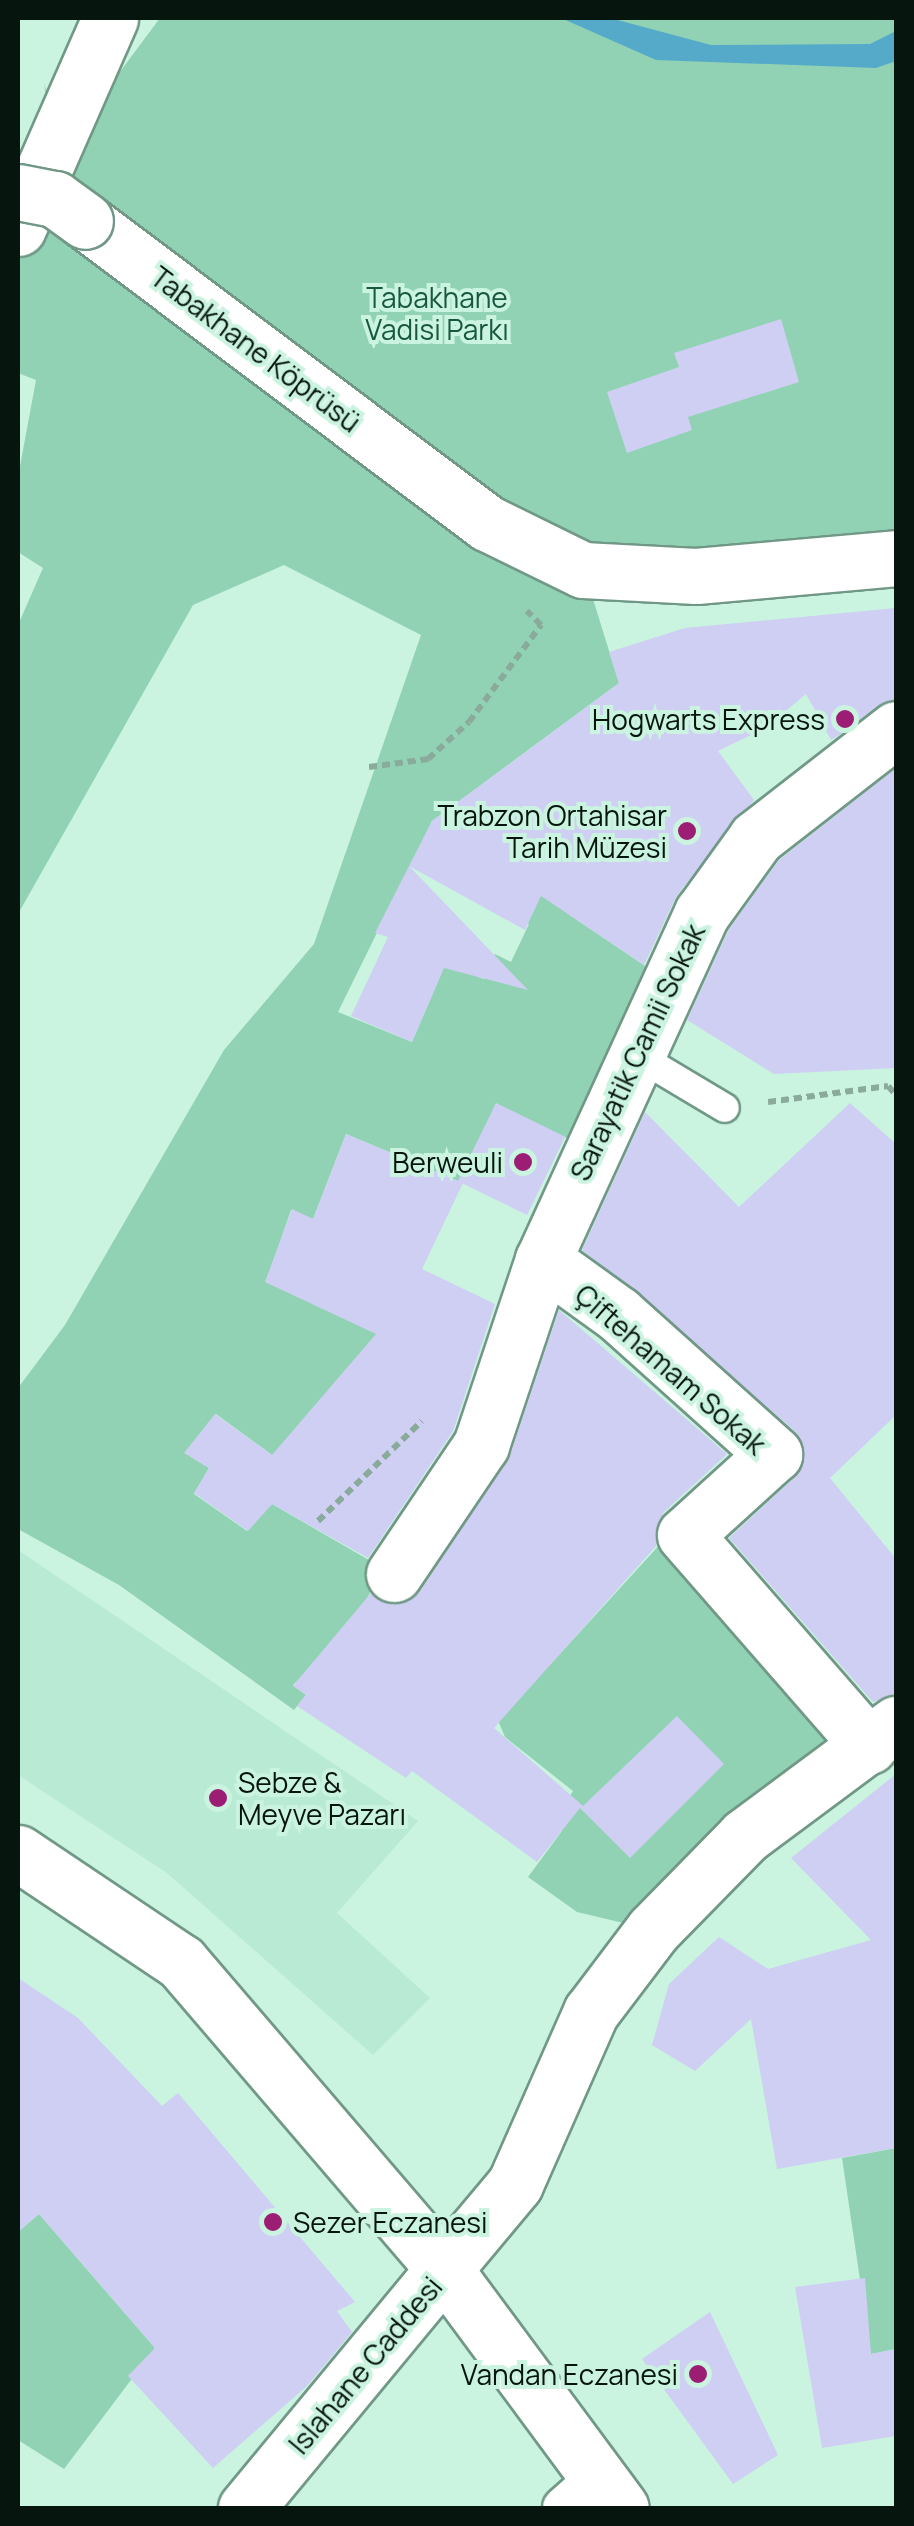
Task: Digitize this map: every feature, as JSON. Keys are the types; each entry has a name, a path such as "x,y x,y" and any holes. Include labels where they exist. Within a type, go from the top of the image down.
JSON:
{"street":[{"path":"18,228 110,18"},
{"name":"Tabakhane Köprüsü","path":"18,192 55,199 487,523 583,570 696,576 896,558"},
{"name":"Sarayatik Camii Sokak","path":"394,1574 489,1422 543,1260 631,1052 702,912 756,838 896,728"},
{"name":"Çiftehamam Sokak","path":"543,1260 618,1314 774,1454 685,1535 883,1735"},
{"name":"Islahane Caddesi","path":"246,2508 515,2184 591,2012 653,1930 744,1836 883,1735"},
{"path":"18,1853 181,1962 444,2269 595,2498"}],"lane":[{"path":"631,1052 725,1108"}],"path":[{"path":"368,767 428,759 469,722 541,625 520,604"},
{"path":"725,1108 888,1086 896,1095"},
{"path":"318,1520 458,1386 489,1422"}],"shaded area":[{"name":"Sebze & Meyve Pazarı","path":"18,1550 418,1821 337,1913 430,1998 373,2055 167,1873 18,1775"}],"green space":[{"name":"Tabakhane Vadisi Parkı","path":"160,18 896,18 896,543 584,570 619,683 432,821 338,1012 412,1042 445,965 484,979 495,954 511,962 529,924 511,917 575,847 577,920 654,972 575,1142 496,1104 463,1183 346,1134 313,1219 291,1210 266,1282 438,1360 272,1455 216,1414 185,1453 209,1468 194,1494 247,1531 272,1504 381,1567 358,1620 293,1685 306,1695 294,1710 119,1585 18,1529 18,1388 65,1325 224,1050 314,944 421,635 284,565 193,605 18,914 18,625 43,568 18,552 18,477 36,380 18,373 18,229 67,216 44,83 64,147"},
{"path":"674,1529 856,1743 653,1930 577,1912 528,1877 562,1831 554,1823 573,1791 505,1737 456,1621 548,1667"},
{"path":"896,2148 896,2349 871,2354 842,2158"},
{"path":"39,2214 155,2348 64,2469 18,2440 18,2232"}],"water":[{"path":"561,18 610,18 711,45 870,44 896,31 896,61 876,68 656,60"}],"building":[{"path":"781,319 799,382 688,417 692,430 627,453 607,392 679,367 674,353"},
{"path":"896,608 896,699 831,740 806,694 767,727 718,751 754,800 677,895 644,965 541,896 525,930 409,866 432,821 619,683 609,652 685,628"},
{"path":"896,768 896,1068 774,1074 687,1020 729,929 779,860"},
{"path":"409,866 528,990 444,968 412,1042 351,1016 388,937 375,933"},
{"path":"496,1103 565,1137 527,1215 458,1181"},
{"path":"850,1103 896,1144 896,1415 830,1478 896,1559 896,1693 873,1702 729,1538 796,1476 804,1446 796,1432 582,1250 645,1112 739,1207"},
{"path":"346,1134 463,1183 422,1269 495,1304 453,1431 368,1558 272,1504 248,1531 194,1493 209,1468 184,1453 215,1414 272,1455 376,1334 265,1282 292,1209 313,1219"},
{"path":"559,1310 727,1454 663,1513 656,1546 494,1728 583,1806 677,1716 724,1764 630,1858 580,1808 537,1862 412,1771 406,1778 297,1706 306,1695 293,1686 371,1593 393,1605 420,1591 510,1455"},
{"path":"896,1774 896,2148 777,2169 751,2019 695,2071 652,2045 669,1984 719,1937 768,1969 871,1940 791,1858"},
{"path":"18,1978 78,2018 162,2106 178,2093 355,2302 337,2311 352,2332 307,2386 213,2468 128,2376 155,2348 39,2214 18,2232"},
{"path":"865,2278 871,2354 896,2349 896,2436 822,2448 795,2287"},
{"path":"710,2312 778,2455 733,2484 642,2359"}],"place":[{"name":"Hogwarts Express","path":"845,719"},
{"name":"Trabzon Ortahisar Tarih Müzesi","path":"687,831"},
{"name":"Berweuli","path":"523,1162"},
{"name":"Sebze & Meyve Pazarı","path":"218,1798"},
{"name":"Sezer Eczanesi","path":"273,2222"},
{"name":"Vandan Eczanesi","path":"698,2374"}]}
